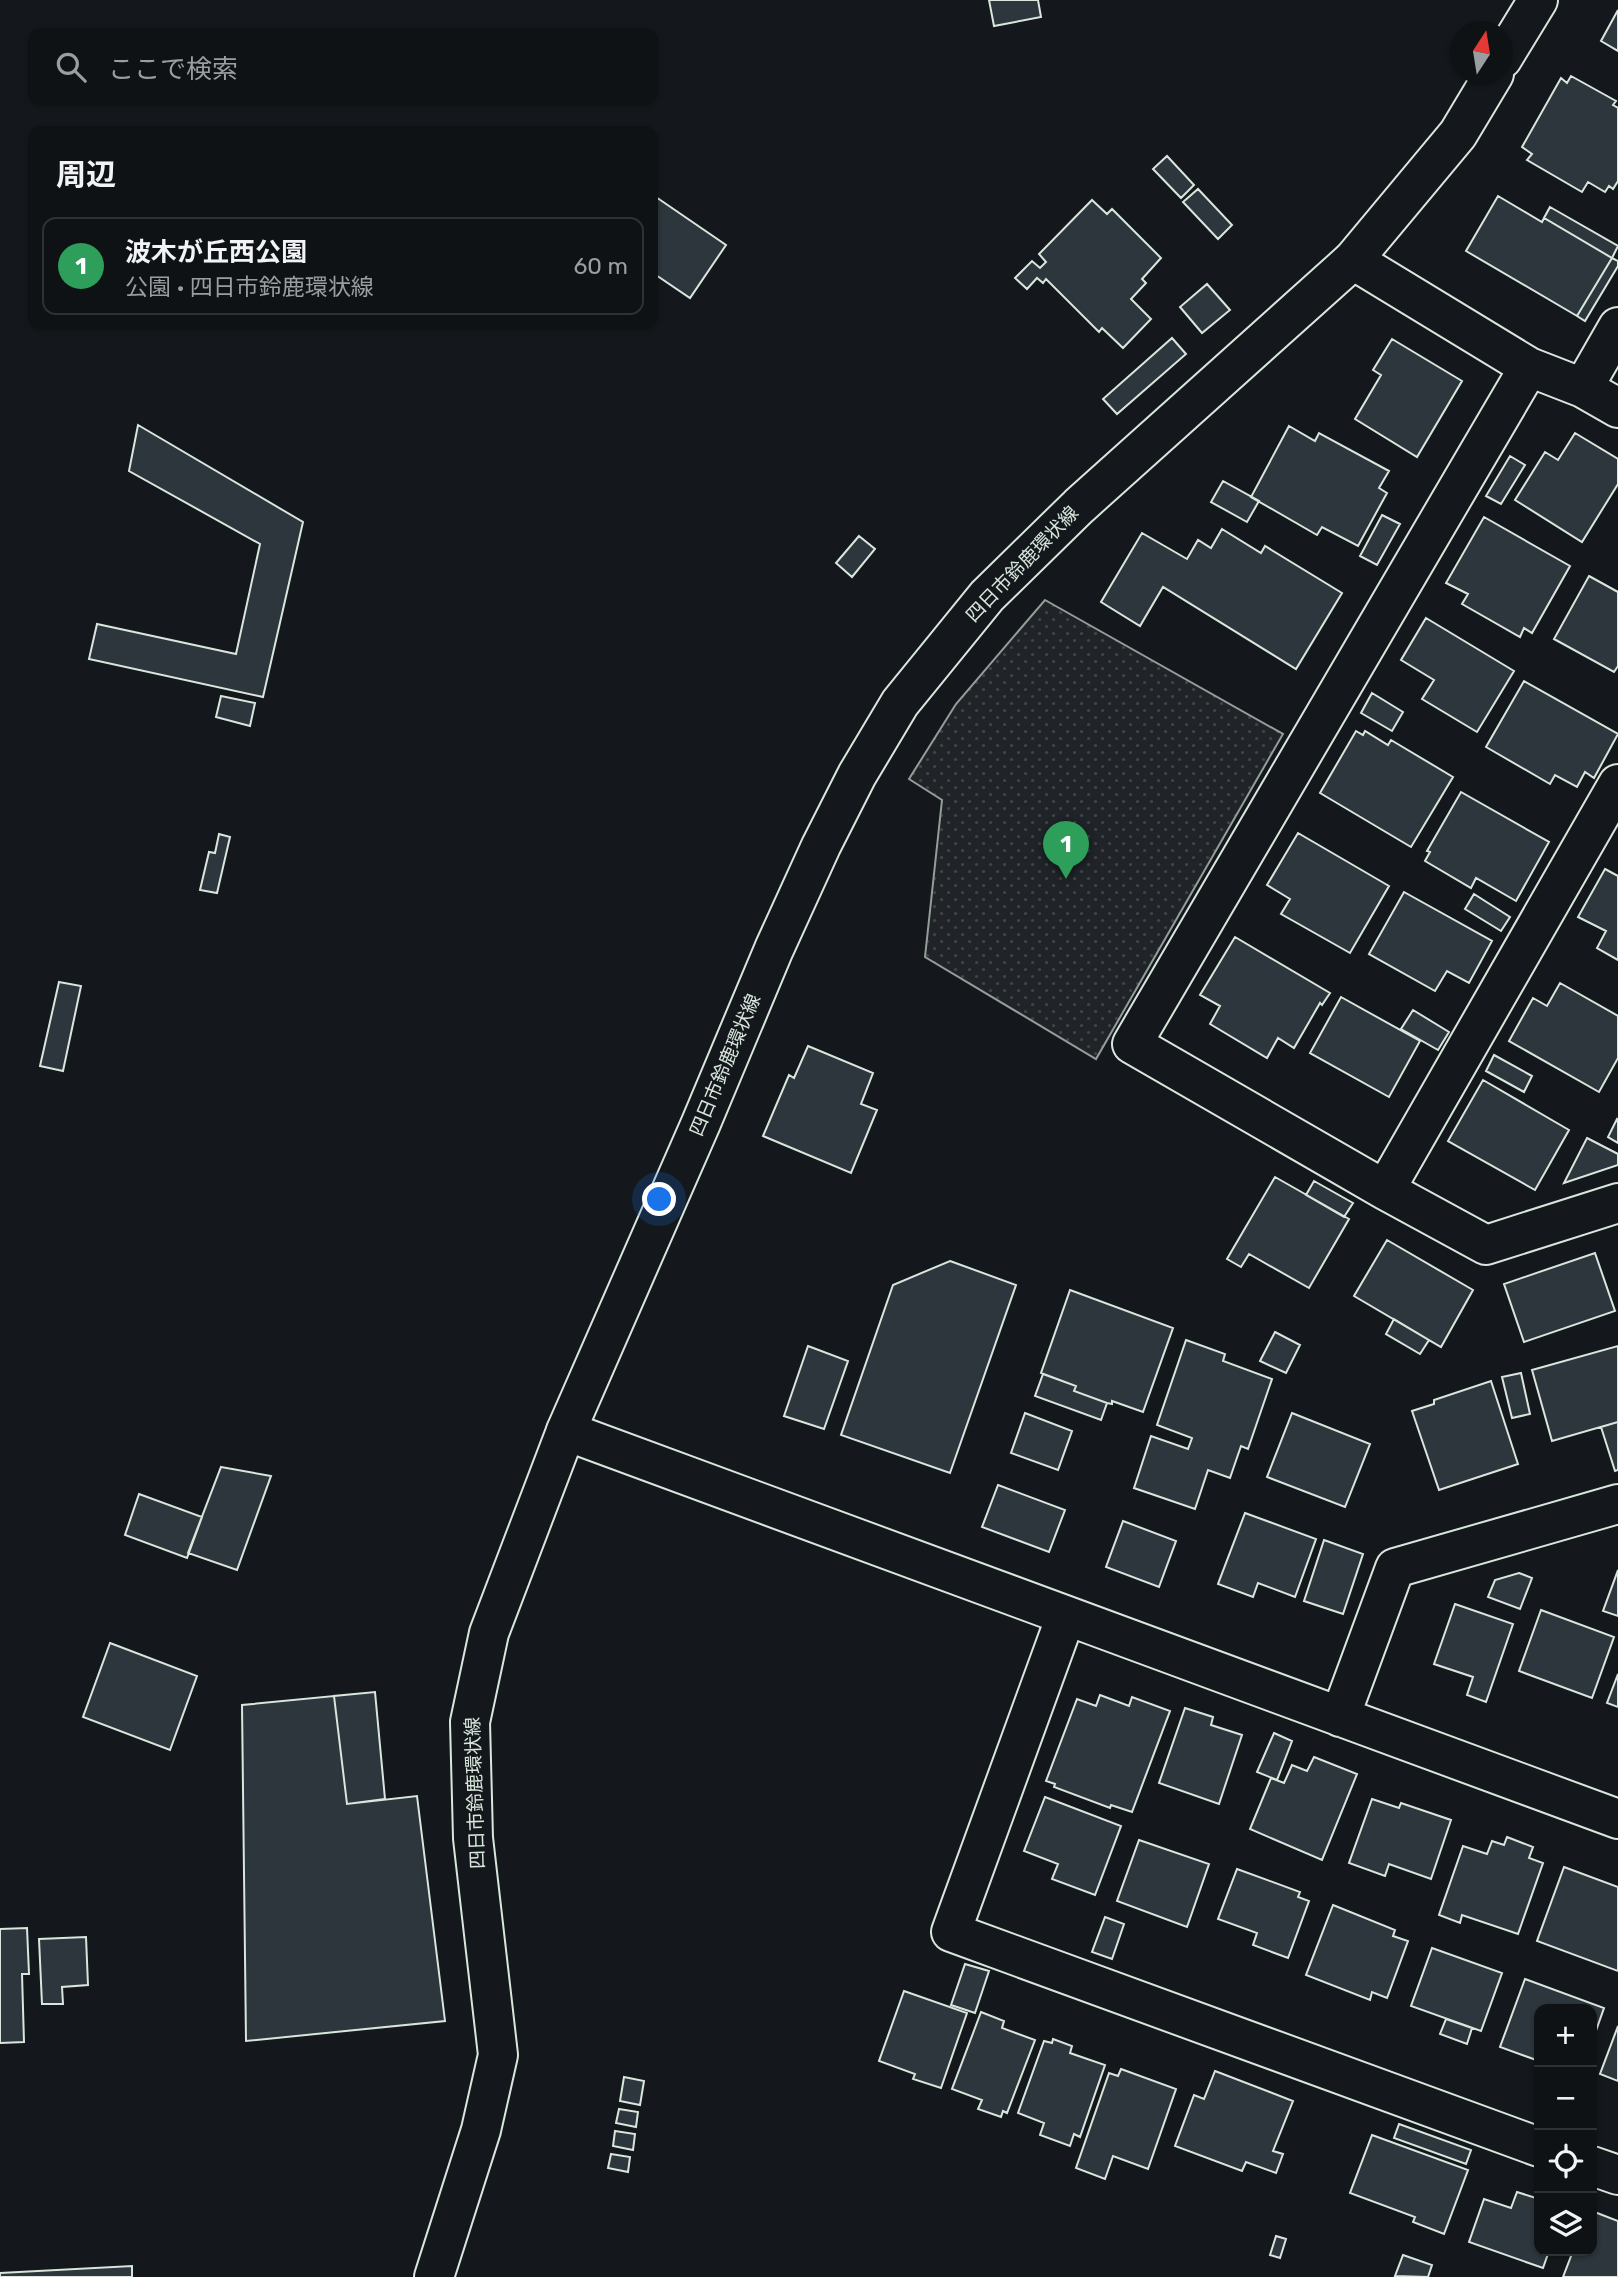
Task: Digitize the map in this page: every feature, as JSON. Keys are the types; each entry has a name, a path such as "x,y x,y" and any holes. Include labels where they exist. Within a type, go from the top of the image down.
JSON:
{"street":[{"path":"1513,42 1538,0"},
{"name":"四日市鈴鹿環状線","path":"434,2277 481,2130 498,2055 473,1838 470,1722 489,1633 566,1431 816,857 857,775 900,703 987,596 1079,506 1353,260 1458,134 1488,84"},
{"path":"1353,260 1529,367 1583,388 1618,408"},
{"path":"1583,388 1618,327"},
{"path":"1529,367 1132,1044 1486,1245 1618,1203"},
{"path":"1385,1190 1618,784"},
{"path":"566,1431 1618,1819"},
{"path":"1340,1717 1395,1569 1618,1504"},
{"path":"1066,1616 951,1932 1534,2145"},
{"path":"1597,2168 1618,2175"}],"shaded area":[{"path":"1045,600 1283,734 1096,1059 925,957 942,800 909,779 956,704"}],"building":[{"path":"989,0 1038,0 1041,17 994,26"},
{"path":"1618,10 1618,51 1601,41"},
{"path":"1571,76 1616,101 1613,105 1618,108 1618,181 1613,189 1609,186 1605,192 1588,182 1582,192 1527,160 1532,154 1522,147 1561,78 1567,83"},
{"path":"1167,156 1194,185 1181,198 1153,169"},
{"path":"1198,189 1232,225 1218,239 1183,202"},
{"path":"1498,196 1542,222 1544,218 1612,258 1577,316 1466,251"},
{"path":"658,198 726,245 690,298 658,276"},
{"path":"1092,200 1107,214 1112,209 1161,258 1142,279 1146,283 1131,299 1151,319 1123,348 1102,328 1099,332 1046,279 1043,283 1037,278 1027,289 1015,278 1032,261 1040,268 1046,262 1039,254"},
{"path":"1550,207 1618,246 1612,258 1544,218"},
{"path":"1612,258 1618,261 1618,266 1585,321 1577,316"},
{"path":"1207,284 1230,310 1202,333 1180,307"},
{"path":"1172,338 1186,354 1117,414 1103,399"},
{"path":"1392,339 1462,381 1417,457 1355,419 1381,375 1373,370"},
{"path":"138,425 303,522 263,697 89,659 97,624 236,654 260,544 129,471"},
{"path":"1289,426 1315,441 1319,433 1389,471 1379,488 1387,493 1358,546 1322,527 1317,535 1251,497"},
{"path":"1575,433 1618,459 1618,484 1582,542 1515,500 1545,452 1558,460"},
{"path":"1510,456 1525,465 1501,504 1486,496"},
{"path":"1223,481 1259,501 1247,522 1211,502"},
{"path":"1382,515 1400,524 1377,565 1360,556"},
{"path":"1484,517 1570,566 1532,633 1524,628 1520,637 1462,604 1468,594 1446,583"},
{"path":"1222,529 1261,553 1265,546 1342,593 1296,669 1163,587 1140,626 1101,602 1142,533 1187,559 1198,540 1211,548"},
{"path":"859,536 875,549 852,577 836,563"},
{"path":"1589,576 1618,592 1618,666 1614,672 1554,639"},
{"path":"1426,618 1514,671 1477,732 1422,699 1434,680 1401,660"},
{"path":"1524,681 1618,734 1594,778 1585,772 1577,787 1555,775 1550,784 1486,747"},
{"path":"1372,693 1403,712 1392,731 1361,713"},
{"path":"221,696 255,703 250,726 216,717"},
{"path":"1356,731 1363,735 1365,731 1388,745 1391,740 1453,777 1411,847 1320,793"},
{"path":"1461,792 1549,842 1516,901 1476,878 1471,888 1425,861 1430,852 1427,851"},
{"path":"1298,833 1389,886 1350,953 1281,914 1290,899 1267,885"},
{"path":"219,834 230,837 217,893 200,890 209,852 215,853"},
{"path":"1605,869 1618,876 1618,960 1597,948 1606,931 1578,917"},
{"path":"1404,892 1492,941 1469,983 1447,971 1435,991 1369,954"},
{"path":"1474,894 1510,917 1501,931 1465,909"},
{"path":"1235,937 1330,993 1322,1005 1320,1003 1294,1048 1278,1038 1267,1058 1210,1024 1220,1006 1200,995"},
{"path":"59,982 81,986 63,1071 40,1066"},
{"path":"1560,983 1618,1016 1618,1058 1599,1092 1509,1041 1533,998 1547,1006"},
{"path":"1341,997 1420,1041 1389,1097 1310,1053"},
{"path":"1413,1010 1449,1032 1438,1050 1401,1029"},
{"path":"808,1046 873,1073 861,1104 877,1110 851,1173 763,1136 789,1075 794,1078"},
{"path":"1494,1055 1532,1076 1524,1092 1486,1071"},
{"path":"1483,1080 1569,1130 1535,1190 1448,1141"},
{"path":"1618,1120 1618,1143 1608,1137"},
{"path":"1587,1138 1618,1154 1618,1165 1564,1183"},
{"path":"1275,1177 1349,1219 1309,1288 1249,1254 1241,1267 1227,1259"},
{"path":"1314,1181 1353,1203 1344,1217 1306,1195"},
{"path":"1387,1240 1473,1290 1441,1347 1354,1296"},
{"path":"1595,1253 1615,1311 1524,1342 1504,1284"},
{"path":"950,1261 1016,1285 950,1473 841,1435 893,1285"},
{"path":"1070,1290 1173,1328 1143,1412 1074,1391 1076,1386 1041,1373"},
{"path":"1394,1319 1429,1340 1420,1354 1386,1334"},
{"path":"1275,1332 1300,1345 1286,1373 1260,1361"},
{"path":"1186,1340 1225,1354 1223,1361 1272,1379 1248,1449 1241,1446 1230,1478 1208,1470 1195,1509 1134,1488 1151,1436 1188,1449 1192,1438 1157,1425"},
{"path":"808,1346 848,1361 824,1429 784,1416"},
{"path":"1618,1346 1618,1422 1552,1441 1532,1370"},
{"path":"1521,1373 1530,1414 1512,1418 1502,1377"},
{"path":"1043,1374 1076,1386 1074,1391 1107,1403 1101,1420 1035,1396"},
{"path":"1491,1381 1518,1464 1439,1490 1412,1411 1434,1404 1434,1400"},
{"path":"1025,1413 1072,1431 1058,1470 1011,1453"},
{"path":"1292,1413 1370,1444 1345,1507 1267,1477"},
{"path":"1618,1422 1618,1470 1615,1471 1601,1427"},
{"path":"221,1467 271,1476 237,1570 188,1553"},
{"path":"998,1485 1065,1510 1049,1552 982,1527"},
{"path":"139,1494 202,1517 187,1558 125,1535"},
{"path":"1245,1513 1316,1539 1295,1597 1258,1583 1253,1597 1218,1584"},
{"path":"1123,1521 1176,1541 1159,1587 1106,1567"},
{"path":"1324,1540 1363,1554 1343,1614 1304,1601"},
{"path":"1618,1570 1618,1616 1603,1611"},
{"path":"1519,1573 1532,1578 1520,1609 1488,1597 1495,1580"},
{"path":"1455,1604 1513,1624 1486,1702 1467,1695 1473,1677 1434,1664"},
{"path":"1541,1610 1614,1637 1592,1698 1519,1671"},
{"path":"110,1643 197,1676 170,1750 83,1717"},
{"path":"1618,1674 1618,1707 1607,1703"},
{"path":"375,1692 385,1799 347,1804 334,1696"},
{"path":"1100,1695 1129,1706 1132,1697 1170,1711 1132,1812 1111,1805 1110,1808 1054,1787 1055,1784 1046,1781 1077,1699 1096,1706"},
{"path":"334,1696 347,1804 417,1796 445,2021 246,2041 242,1705"},
{"path":"1185,1708 1213,1717 1211,1725 1242,1735 1219,1804 1159,1783"},
{"path":"1274,1733 1292,1741 1277,1780 1257,1772"},
{"path":"1314,1757 1357,1774 1322,1860 1250,1829 1271,1778 1284,1783 1292,1765 1307,1771"},
{"path":"1045,1797 1121,1826 1095,1895 1052,1879 1058,1864 1024,1851"},
{"path":"1372,1799 1399,1808 1401,1803 1451,1820 1431,1879 1389,1864 1385,1876 1349,1863"},
{"path":"1507,1837 1533,1847 1529,1858 1543,1863 1518,1934 1462,1915 1460,1923 1439,1915 1463,1846 1487,1854 1492,1841 1504,1845"},
{"path":"1139,1840 1209,1864 1187,1927 1117,1901"},
{"path":"1564,1867 1618,1887 1618,1971 1537,1941"},
{"path":"1237,1869 1300,1892 1298,1897 1309,1901 1288,1958 1253,1945 1257,1933 1218,1919"},
{"path":"1333,1905 1395,1930 1393,1936 1408,1941 1387,1998 1372,1992 1370,2000 1306,1975"},
{"path":"1105,1917 1124,1924 1112,1959 1092,1952"},
{"path":"27,1928 29,1974 22,1974 24,2042 0,2043 0,1929"},
{"path":"86,1937 88,1985 62,1987 63,2004 42,2004 39,1939"},
{"path":"1432,1948 1502,1973 1481,2031 1411,2006"},
{"path":"965,1964 989,1971 975,2013 951,2005"},
{"path":"1525,1979 1593,2004 1534,2004 1534,2059 1500,2047"},
{"path":"904,1991 967,2013 941,2088 913,2079 915,2074 879,2061"},
{"path":"1597,2005 1604,2008 1597,2028"},
{"path":"981,2012 1004,2021 1002,2028 1035,2040 1007,2113 1003,2111 1001,2117 978,2109 982,2100 952,2089"},
{"path":"1446,2019 1472,2028 1467,2044 1440,2034"},
{"path":"1618,2026 1618,2081 1600,2074"},
{"path":"1053,2039 1072,2046 1070,2053 1105,2065 1080,2137 1074,2134 1070,2146 1040,2135 1044,2123 1018,2113 1044,2041 1052,2043"},
{"path":"1121,2069 1176,2089 1148,2169 1113,2156 1105,2179 1076,2168 1109,2073 1118,2076"},
{"path":"1215,2071 1293,2101 1273,2151 1283,2154 1276,2173 1246,2162 1242,2171 1175,2146 1194,2095 1204,2099"},
{"path":"624,2077 644,2081 640,2105 620,2101"},
{"path":"619,2109 638,2112 636,2127 616,2123"},
{"path":"1399,2124 1471,2150 1466,2164 1394,2138"},
{"path":"615,2131 635,2134 633,2150 613,2146"},
{"path":"1372,2135 1468,2170 1444,2234 1413,2222 1415,2217 1350,2193"},
{"path":"611,2154 630,2157 628,2172 608,2168"},
{"path":"1517,2192 1534,2197 1534,2256 1547,2256 1543,2268 1469,2242 1484,2199 1511,2208"},
{"path":"1597,2213 1618,2221 1618,2277 1563,2277 1571,2256 1597,2256"},
{"path":"1276,2236 1286,2239 1280,2258 1270,2255"},
{"path":"1403,2255 1432,2265 1428,2277 1395,2276"},
{"path":"132,2266 132,2277 0,2277 0,2273"}],"place":[{"name":"波木が丘西公園","path":"1066,879"}]}
